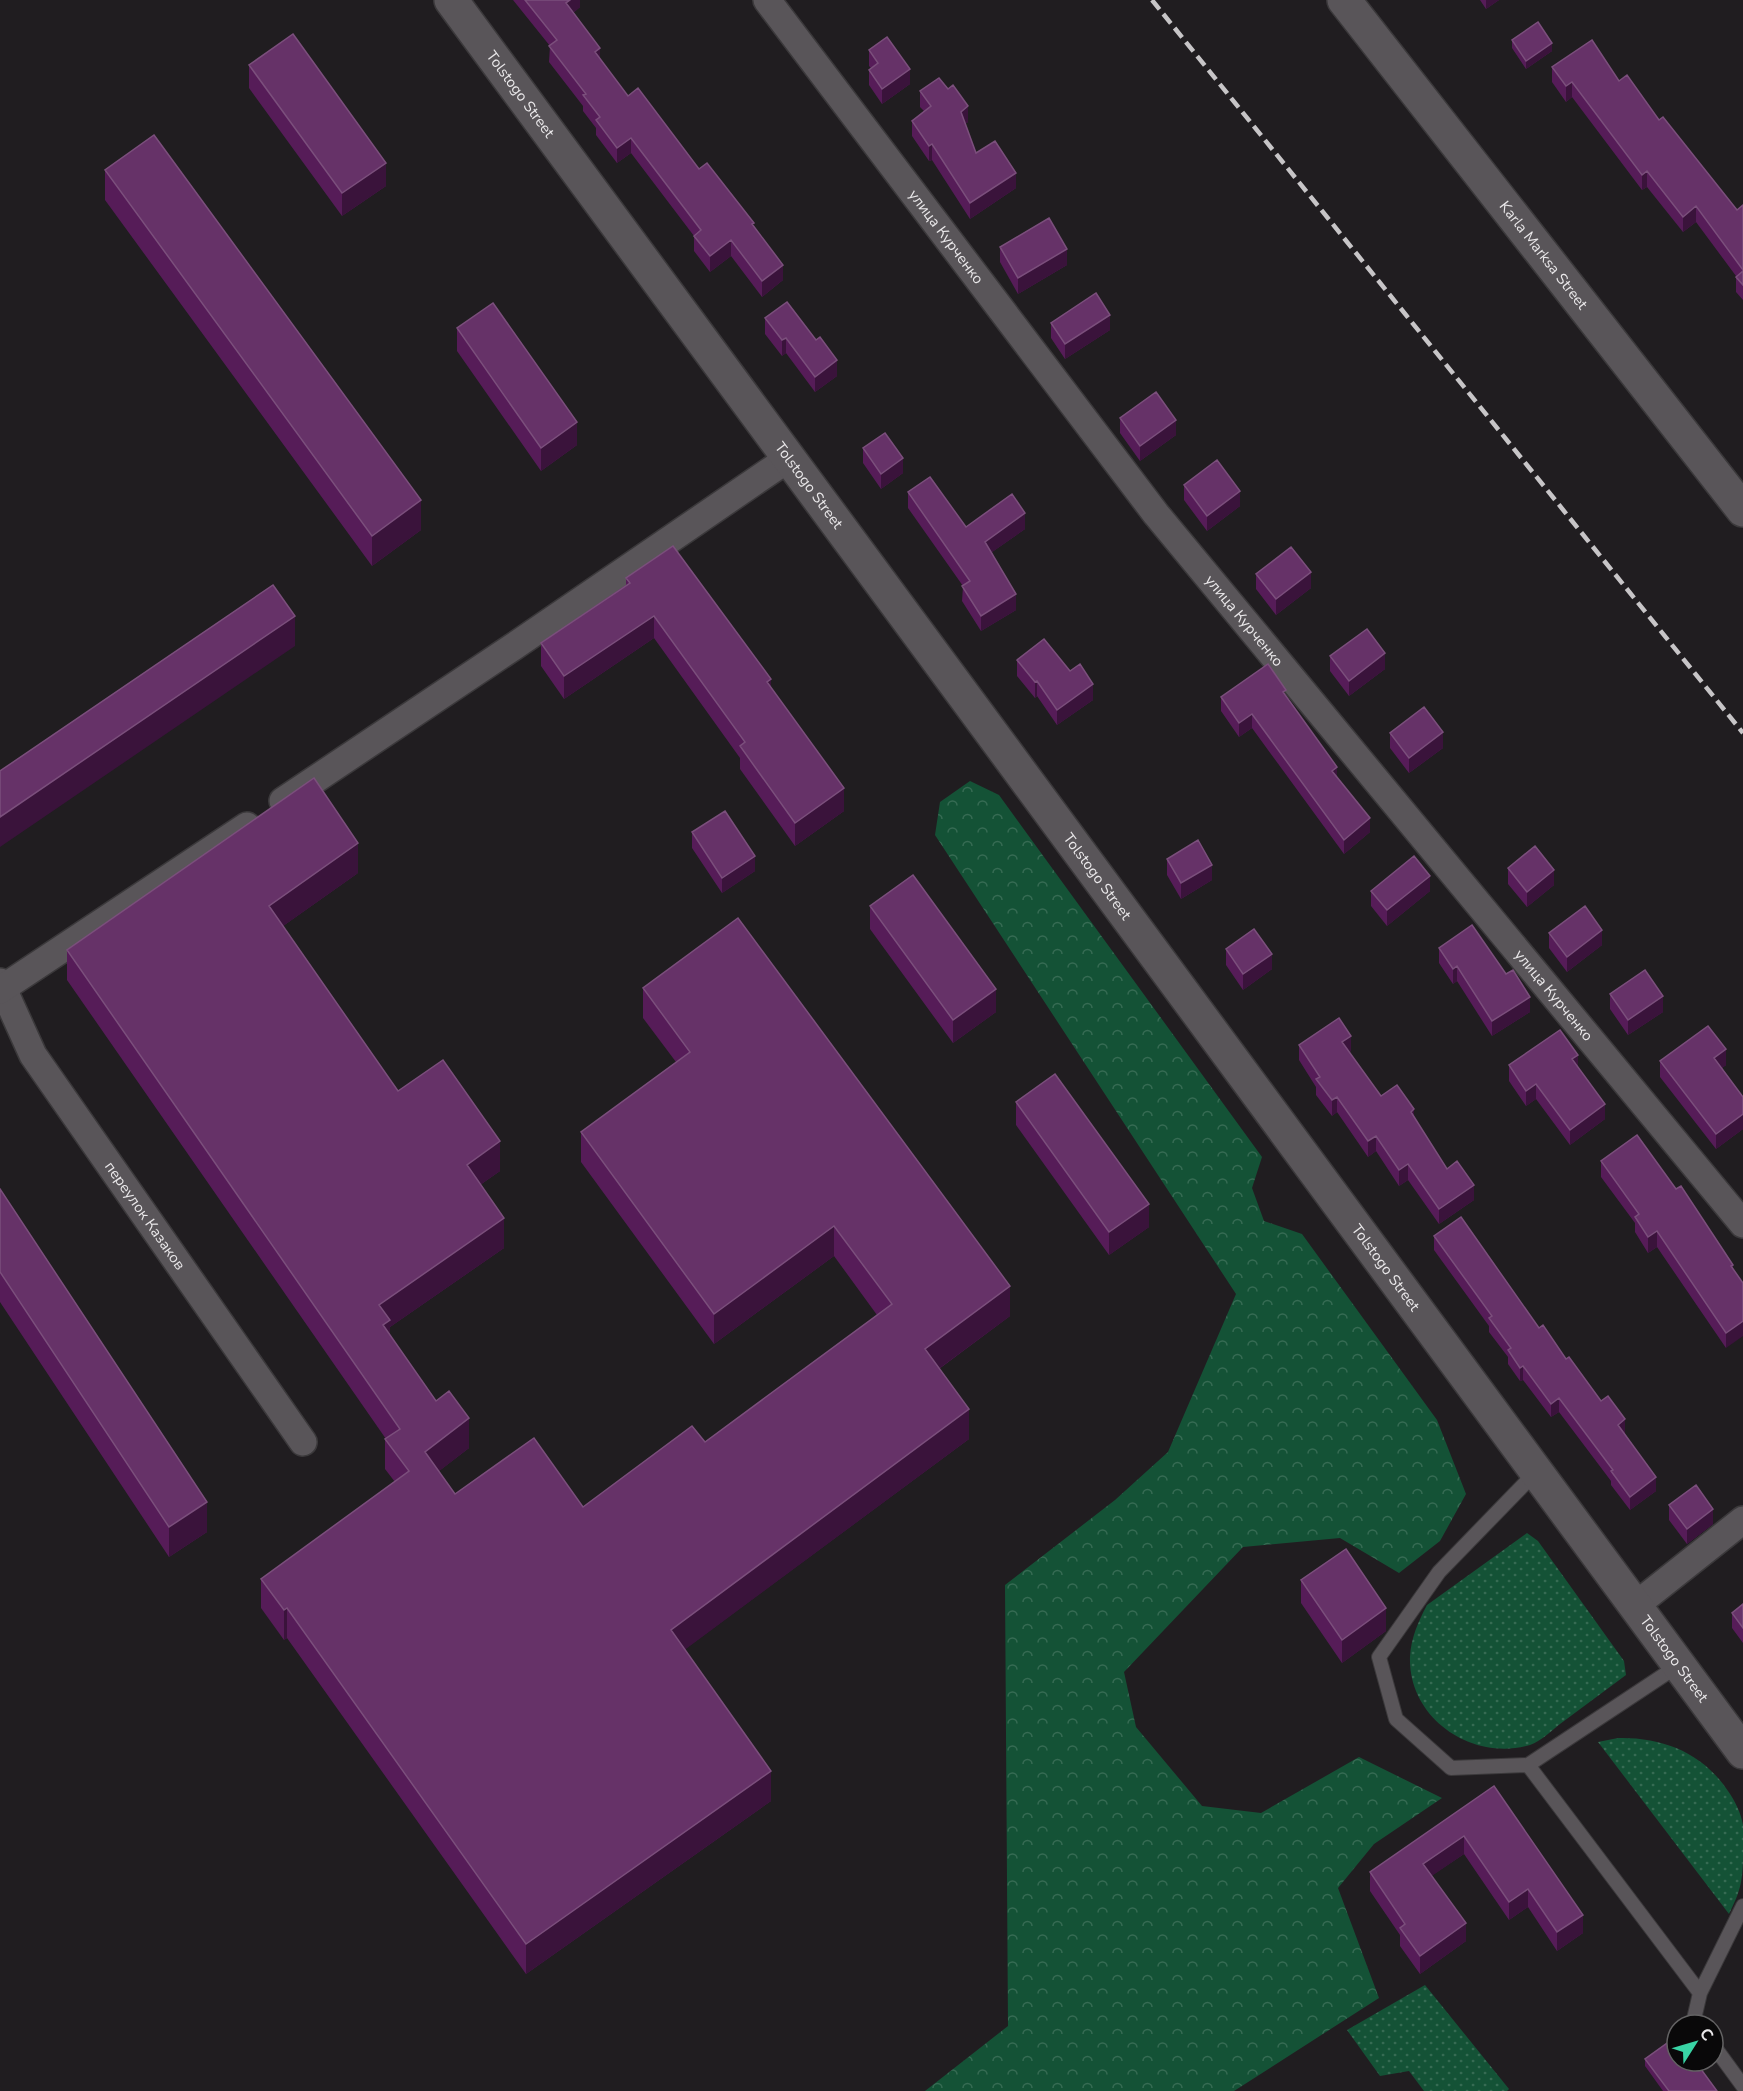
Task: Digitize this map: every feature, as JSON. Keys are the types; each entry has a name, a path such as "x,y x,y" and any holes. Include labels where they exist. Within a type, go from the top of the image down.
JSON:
{"main road":[{"name":"Tolstogo Street","path":"451,0 1743,1752"},
{"name":"Karla Marksa Street","path":"1344,0 1743,510"}],"street":[{"name":"улица Курченко","path":"767,0 1156,514 1743,1224"},
{"path":"1,987 513,647 789,458"},
{"name":"переулок Казаков","path":"1,987 33,1055 303,1442"},
{"path":"1636,1605 1743,1520"}],"lane":[{"path":"1537,1471 1439,1572 1379,1657 1396,1719 1451,1768 1528,1765 1679,1665"},
{"path":"1528,1765 1700,1993"},
{"path":"1695,2013 1700,1993 1743,1906"},
{"path":"1725,2062 1743,2086"}],"green space":[{"path":"970,781 999,795 1262,1157 1252,1188 1264,1221 1302,1234 1437,1420 1466,1494 1440,1541 1399,1573 1340,1538 1243,1547 1124,1672 1136,1727 1202,1806 1261,1813 1359,1757 1442,1798 1374,1844 1338,1888 1379,1998 1234,2091 925,2091 1008,2026 1005,1585 1115,1500 1168,1452 1236,1294 935,835 940,802"},
{"path":"1527,1533 1538,1541 1624,1661 1626,1675 1534,1743 1508,1749 1487,1747 1466,1741 1448,1731 1432,1717 1420,1699 1412,1679 1410,1657 1412,1643 1427,1605"},
{"path":"1618,1738 1651,1741 1681,1750 1707,1767 1731,1795 1743,1825 1743,1862 1742,1878 1729,1914 1598,1742"},
{"path":"1425,1985 1509,2089 1507,2091 1424,2091 1409,2071 1380,2076 1347,2030"}],"building":[{"path":"525,0 570,0 566,3 600,48 595,52 628,96 638,88 699,169 707,163 754,223 752,224 783,265 762,281 731,240 710,256 694,236 701,230 631,138 617,148 596,120 600,117 583,95 586,94 549,46 557,40"},
{"path":"1538,22 1552,43 1526,61 1512,40"},
{"path":"293,34 386,163 342,193 249,65"},
{"path":"887,37 910,69 882,89 869,70 878,63 869,50"},
{"path":"1592,40 1619,81 1627,75 1659,120 1663,117 1737,210 1743,205 1743,270 1696,206 1683,217 1647,171 1642,175 1572,82 1566,86 1552,67"},
{"path":"939,78 948,89 953,85 968,106 961,112 976,153 995,141 1016,173 970,203 932,144 929,146 912,121 931,106 920,91"},
{"path":"154,135 421,500 372,536 105,170"},
{"path":"1049,218 1067,249 1018,278 1000,247"},
{"path":"1743,271 1743,285 1736,277"},
{"path":"1096,293 1110,315 1065,344 1051,323"},
{"path":"787,302 816,340 820,337 837,360 815,377 786,338 782,340 765,318"},
{"path":"493,303 577,422 541,448 457,328"},
{"path":"1156,392 1176,420 1140,446 1120,418"},
{"path":"885,433 903,458 881,474 863,448"},
{"path":"1217,460 1240,491 1207,516 1184,485"},
{"path":"930,477 966,527 1012,494 1025,513 985,542 1016,594 981,616 962,586 970,581 908,492"},
{"path":"673,546 771,679 767,682 844,788 795,823 740,746 745,742 654,616 564,676 541,643 630,583 626,578"},
{"path":"1291,547 1311,572 1276,599 1256,574"},
{"path":"273,585 295,616 0,817 0,771"},
{"path":"1367,629 1385,653 1349,681 1330,656"},
{"path":"1044,639 1070,671 1080,664 1093,684 1057,710 1037,681 1035,682 1017,660"},
{"path":"1268,664 1286,690 1283,692 1337,767 1332,771 1370,818 1344,840 1252,714 1239,723 1221,697"},
{"path":"1424,707 1443,732 1409,758 1390,733"},
{"path":"314,778 358,843 269,906 398,1091 443,1060 500,1141 467,1165 504,1218 379,1305 390,1320 383,1325 436,1401 449,1391 469,1418 425,1452 455,1494 534,1438 583,1507 692,1426 705,1442 892,1304 834,1226 714,1314 581,1132 690,1052 643,988 738,918 1010,1286 925,1349 969,1409 671,1630 771,1771 526,1944 287,1608 284,1610 261,1579 409,1471 385,1439 400,1429 67,950"},
{"path":"725,811 755,856 722,878 692,832"},
{"path":"1198,840 1212,865 1181,883 1167,859"},
{"path":"1535,846 1554,870 1527,892 1508,868"},
{"path":"1414,856 1430,876 1387,910 1371,891"},
{"path":"913,875 996,989 953,1020 870,906"},
{"path":"1585,906 1602,930 1567,957 1549,933"},
{"path":"1472,925 1506,974 1513,970 1530,997 1492,1021 1457,966 1453,969 1439,948"},
{"path":"1254,929 1272,954 1243,974 1226,949"},
{"path":"1645,970 1663,996 1628,1020 1610,994"},
{"path":"1339,1018 1351,1036 1342,1042 1381,1096 1397,1085 1414,1109 1411,1112 1447,1169 1457,1161 1474,1185 1439,1209 1408,1164 1399,1170 1376,1136 1368,1141 1337,1097 1332,1100 1316,1079 1320,1077 1299,1045"},
{"path":"1708,1026 1726,1049 1714,1058 1743,1097 1743,1114 1716,1134 1660,1061"},
{"path":"1560,1030 1578,1055 1572,1059 1605,1104 1570,1130 1536,1084 1526,1091 1509,1065"},
{"path":"1055,1074 1149,1204 1109,1232 1016,1102"},
{"path":"1637,1135 1676,1189 1681,1186 1743,1283 1743,1321 1726,1333 1657,1231 1648,1237 1635,1217 1639,1214 1601,1161"},
{"path":"0,1189 207,1502 169,1527 0,1272"},
{"path":"1461,1217 1539,1328 1543,1325 1566,1359 1569,1357 1601,1401 1608,1396 1625,1419 1618,1425 1656,1477 1630,1497 1611,1471 1613,1470 1559,1398 1551,1404 1523,1366 1520,1368 1508,1350 1511,1348 1489,1318 1492,1316 1434,1236"},
{"path":"1696,1485 1713,1509 1687,1529 1669,1505"},
{"path":"1346,1549 1386,1608 1342,1640 1301,1580"},
{"path":"1743,1604 1743,1628 1732,1613"},
{"path":"1494,1786 1583,1915 1557,1932 1528,1889 1509,1902 1464,1836 1423,1864 1466,1923 1420,1956 1400,1928 1405,1924 1370,1872"},
{"path":"1665,2045 1665,2073 1704,2073 1717,2091 1669,2091 1645,2059"}],"railway":[{"path":"1152,0 1743,733"}]}
